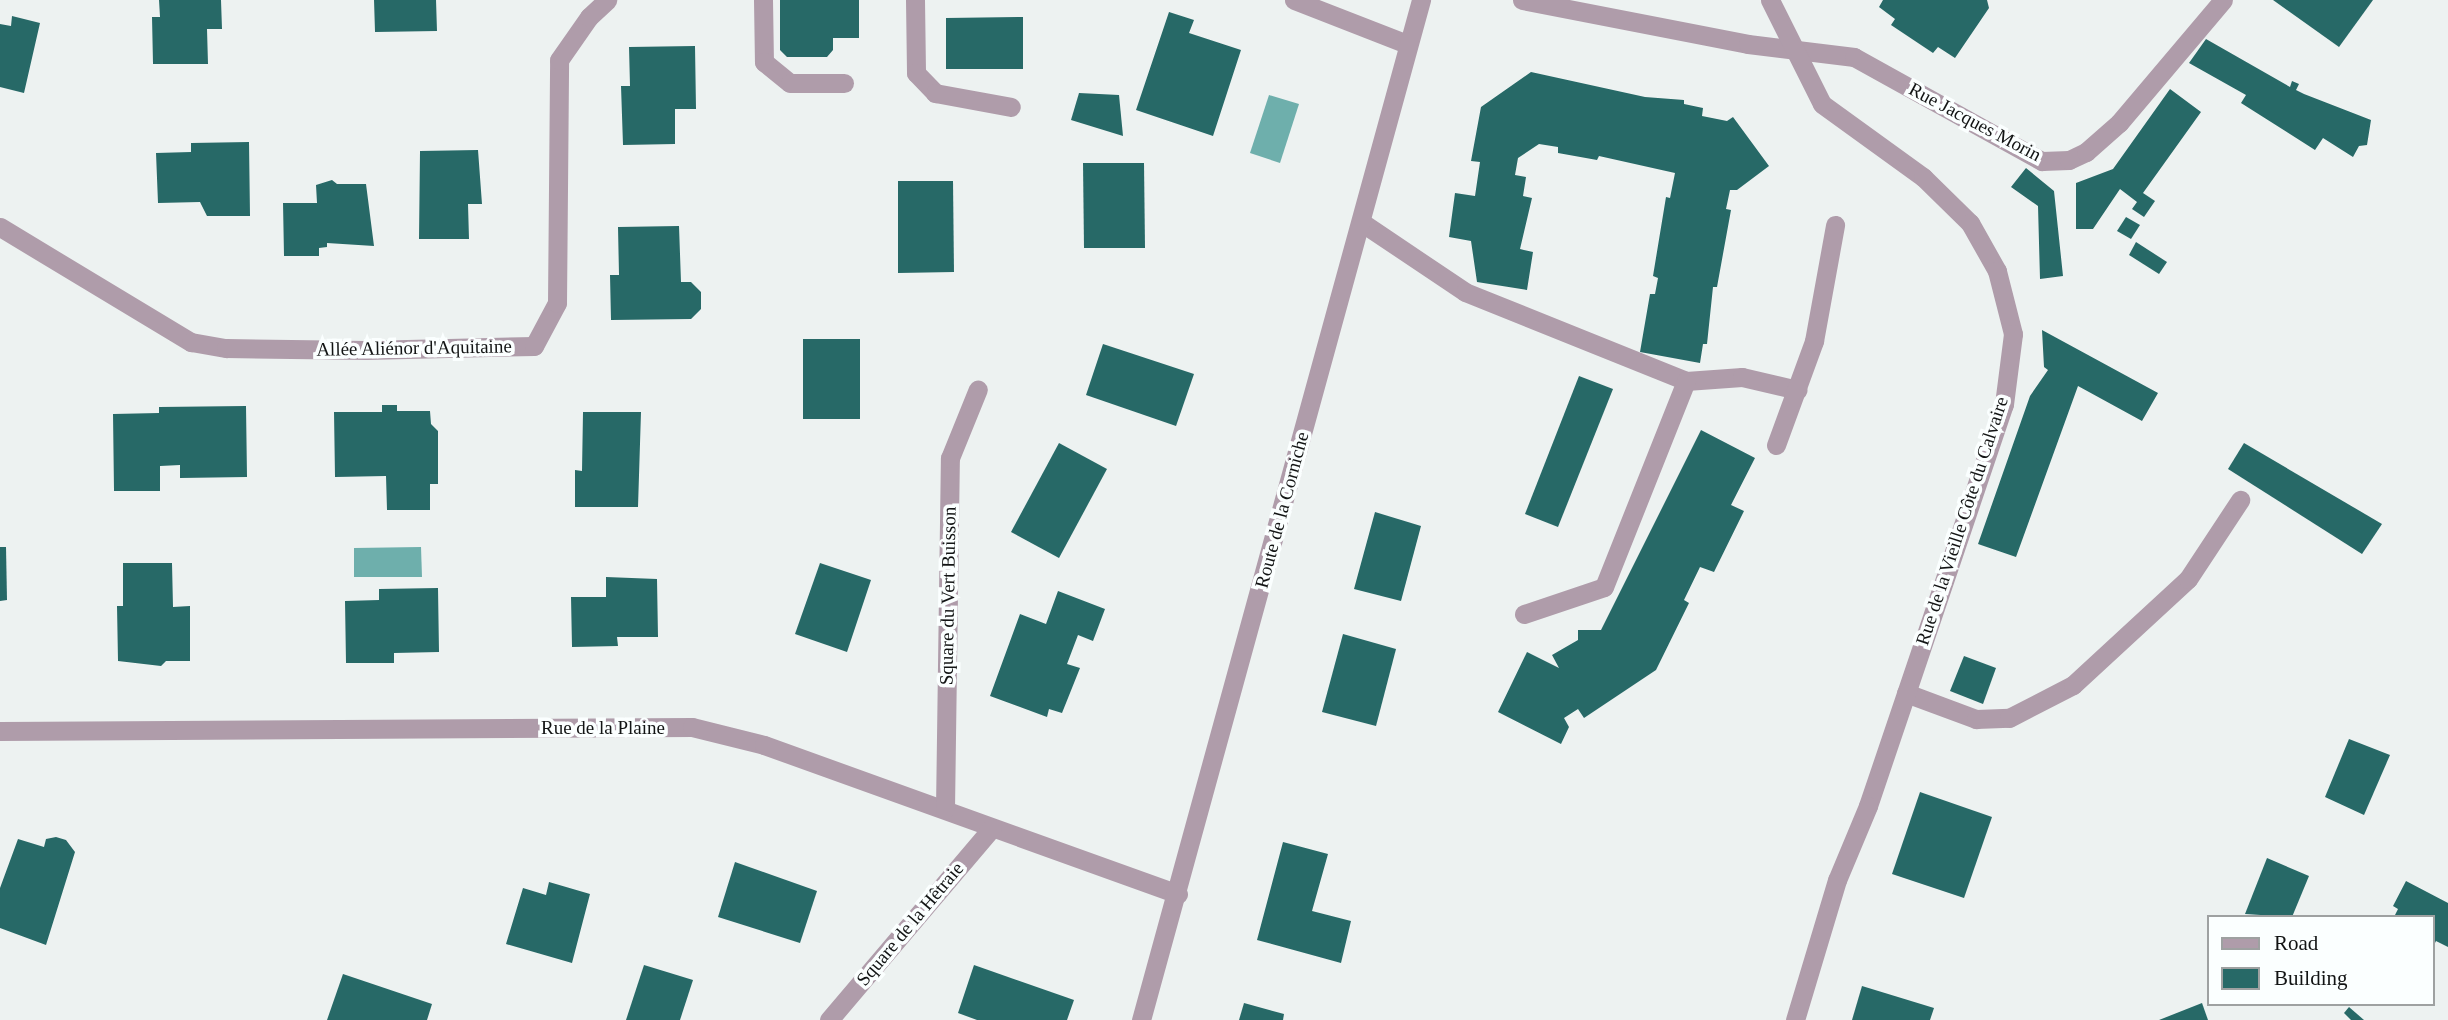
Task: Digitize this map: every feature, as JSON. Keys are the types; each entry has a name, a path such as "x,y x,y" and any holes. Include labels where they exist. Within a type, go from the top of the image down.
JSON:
{"street":[{"name":"Allée Aliénor d'Aquitaine","path":"0,227 191,342 226,348 302,349 534,346 557,303 559,60 589,17 607,0"},
{"path":"763,0 764,62 790,83 844,83"},
{"path":"915,0 916,73 935,93 1011,107"},
{"path":"1294,0 1407,44"},
{"name":"Route de la Corniche","path":"1141,1020 1178,894 1420,0"},
{"name":"Rue Jacques Morin","path":"1522,0 1854,57 2042,161 2070,160 2119,123 2222,0"},
{"path":"1770,0 1791,48"},
{"name":"Rue de la Vieille Côte du Calvaire","path":"1791,48 1822,104 1923,177 1970,223 1997,271 2013,334 2004,404 1906,693 1837,880 1795,1020"},
{"path":"1361,222 1465,292 1686,381 1742,377 1798,390"},
{"path":"1776,445 1814,341 1835,225"},
{"path":"1524,614 1604,587 1686,381"},
{"name":"Square du Vert Buisson","path":"945,809 950,458 978,389"},
{"path":"1906,693 1976,719 2009,718 2073,685 2188,579 2241,500"},
{"name":"Rue de la Plaine","path":"0,731 692,727 764,746 1178,894"},
{"name":"Square de la Hêtraie","path":"829,1020 992,828"}],"water":[{"path":"1269,95 1299,104 1280,163 1250,153"},
{"path":"421,547 422,577 354,577 354,548"}],"building":[{"path":"159,0 221,0 222,29 207,29 208,64 153,64 152,17 160,17"},
{"path":"374,0 436,0 437,31 375,32"},
{"path":"780,0 859,0 859,38 833,38 833,50 827,57 787,57 780,50"},
{"path":"1883,0 1987,0 1989,8 1955,58 1938,47 1933,53 1891,25 1895,19 1879,7"},
{"path":"2273,0 2373,0 2339,47"},
{"path":"1169,12 1194,20 1189,33 1241,50 1213,136 1136,110"},
{"path":"12,16 40,23 24,93 0,87 0,24 11,26"},
{"path":"1023,17 1023,69 946,69 946,18"},
{"path":"2206,39 2290,87 2292,81 2299,84 2296,90 2304,94 2371,120 2367,145 2359,146 2353,157 2323,138 2315,150 2241,103 2246,95 2189,63"},
{"path":"695,46 696,109 675,109 675,144 623,145 621,86 630,86 629,47"},
{"path":"1531,72 1645,97 1684,100 1684,104 1703,108 1702,116 1727,121 1733,117 1769,166 1737,190 1730,190 1726,209 1731,210 1717,287 1713,287 1707,344 1703,344 1700,363 1640,352 1650,294 1655,294 1658,278 1653,276 1666,197 1670,198 1675,173 1599,156 1597,160 1558,153 1558,147 1539,144 1518,158 1515,175 1526,177 1523,196 1532,198 1520,249 1533,252 1527,290 1477,282 1471,241 1449,237 1455,193 1475,196 1480,162 1471,161 1481,107"},
{"path":"2170,89 2201,112 2143,193 2155,201 2144,217 2132,209 2137,202 2120,189 2093,229 2076,229 2076,183 2113,169"},
{"path":"1079,93 1119,95 1123,136 1071,120"},
{"path":"249,142 250,216 207,216 200,202 158,203 156,153 191,152 191,143"},
{"path":"478,150 482,204 468,204 469,239 419,239 420,151"},
{"path":"1083,163 1144,163 1145,248 1084,248"},
{"path":"2026,168 2054,191 2063,276 2040,279 2038,206 2011,187"},
{"path":"332,180 337,184 366,184 374,246 327,243 327,247 319,248 319,256 284,256 283,203 317,203 316,185"},
{"path":"898,181 953,181 954,272 898,273"},
{"path":"2126,217 2140,225 2131,239 2117,231"},
{"path":"679,226 681,282 691,282 701,292 701,309 691,319 611,320 610,275 619,275 618,227"},
{"path":"2136,242 2167,262 2159,274 2129,255"},
{"path":"2042,330 2158,393 2142,421 2078,386 2016,557 1978,544 2030,396 2048,370 2044,367"},
{"path":"803,339 860,339 860,419 803,419"},
{"path":"1103,344 1194,374 1176,426 1086,395"},
{"path":"1579,376 1613,389 1558,527 1525,514"},
{"path":"382,405 397,405 397,411 430,411 431,424 438,431 438,484 430,484 430,510 387,510 386,476 335,477 334,412 382,412"},
{"path":"246,406 247,477 180,478 180,465 160,466 160,491 114,491 113,414 159,413 159,407"},
{"path":"583,412 641,412 638,507 575,507 575,470 582,471"},
{"path":"1701,430 1755,458 1731,505 1744,511 1714,572 1700,567 1684,600 1689,603 1656,670 1584,718 1578,709 1564,718 1569,727 1561,744 1498,712 1527,652 1559,668 1552,655 1578,640 1578,630 1601,630"},
{"path":"1059,443 1107,469 1059,558 1011,532"},
{"path":"2244,443 2382,524 2362,554 2228,469"},
{"path":"1375,512 1421,526 1401,601 1354,589"},
{"path":"0,547 6,547 7,600 0,601"},
{"path":"123,563 172,563 173,607 190,606 190,661 166,661 161,666 118,661 117,606 123,606"},
{"path":"820,563 871,580 847,652 795,634"},
{"path":"606,577 657,579 658,637 617,637 618,646 572,647 571,597 606,597"},
{"path":"438,588 439,652 394,653 394,663 346,663 345,601 379,600 379,589"},
{"path":"1058,591 1105,609 1093,641 1078,635 1067,664 1080,668 1062,713 1049,709 1047,717 990,696 1020,614 1046,624"},
{"path":"1343,634 1396,649 1376,726 1322,712"},
{"path":"1964,656 1996,668 1983,704 1950,691"},
{"path":"2349,739 2390,755 2364,815 2325,797"},
{"path":"1920,792 1992,817 1964,898 1892,874"},
{"path":"56,837 66,840 75,852 46,945 0,928 0,888 18,839 44,847 46,839"},
{"path":"1283,842 1328,854 1312,911 1351,921 1341,963 1257,940"},
{"path":"2267,858 2309,876 2293,915 2245,914"},
{"path":"735,862 817,891 800,943 718,917"},
{"path":"2406,881 2448,903 2448,947 2436,941 2434,945 2434,915 2395,915 2398,909 2393,906"},
{"path":"549,882 590,894 572,963 506,944 523,888 546,895"},
{"path":"644,965 693,980 680,1020 626,1020"},
{"path":"974,965 1074,1000 1067,1020 977,1020 958,1013"},
{"path":"343,974 432,1004 427,1020 327,1020"},
{"path":"1862,986 1934,1008 1930,1020 1852,1020"},
{"path":"1244,1003 1284,1014 1283,1020 1239,1020"},
{"path":"2202,1003 2208,1020 2159,1020"},
{"path":"2349,1007 2364,1020 2351,1020 2344,1013"}]}
